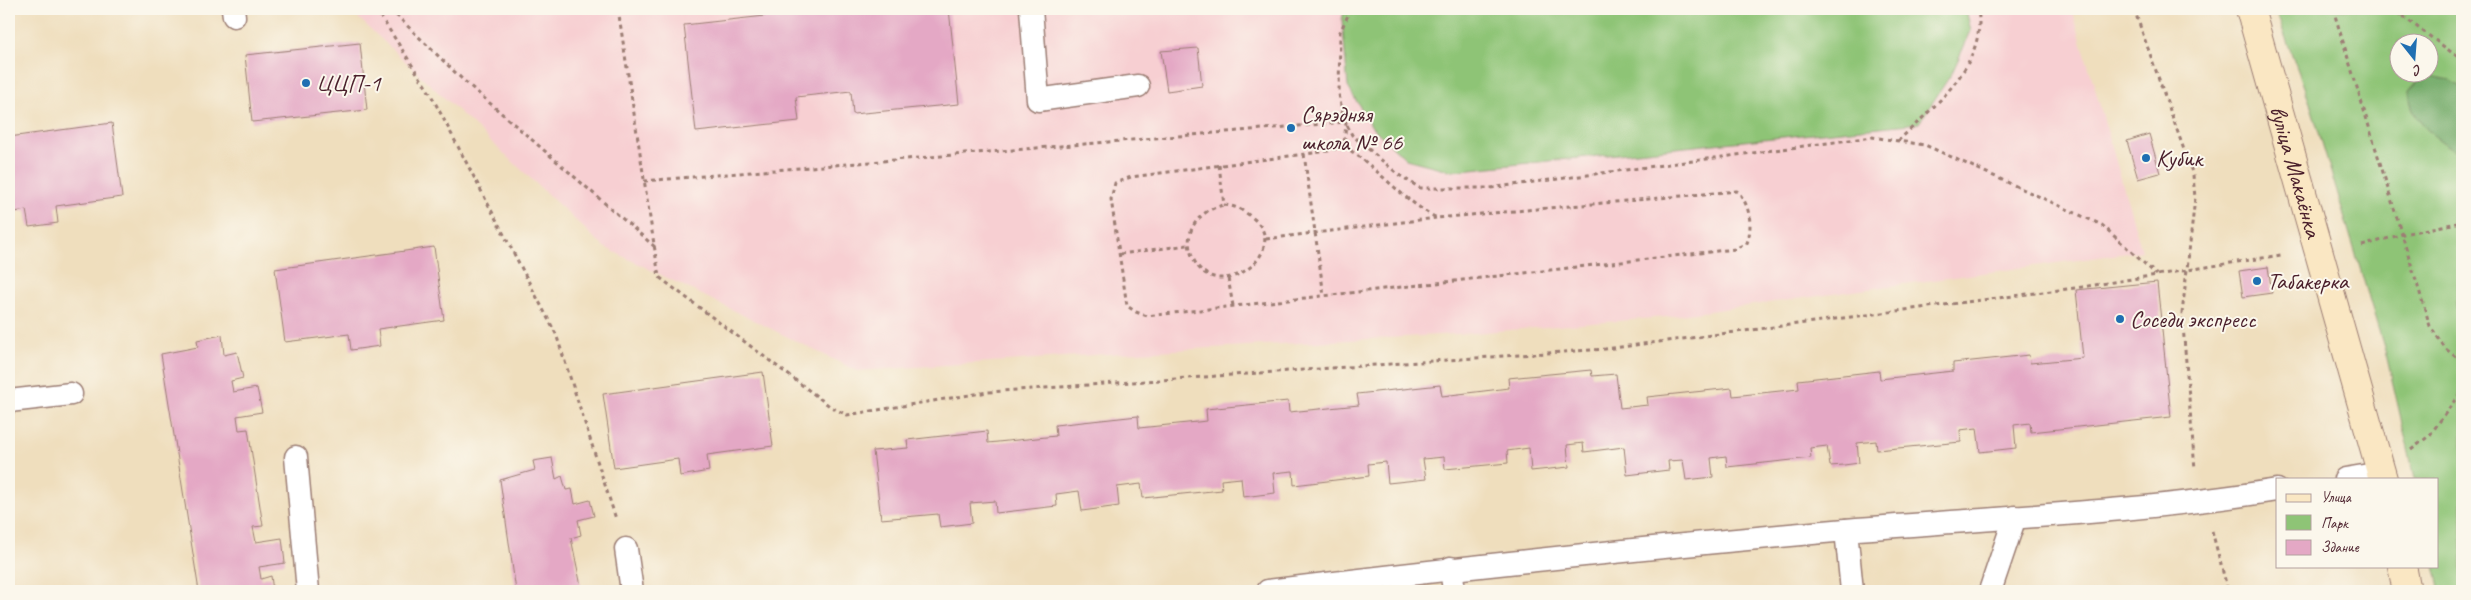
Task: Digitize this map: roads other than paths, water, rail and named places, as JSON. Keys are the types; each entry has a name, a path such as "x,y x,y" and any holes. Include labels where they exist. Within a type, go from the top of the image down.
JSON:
{"street":[{"name":"вуліца Макаёнка","path":"2250,9 2382,476"},
{"path":"2402,568 2407,591"}],"lane":[{"path":"1031,9 1038,100 1138,86"},
{"path":"9,401 71,394"},
{"path":"296,457 308,591"},
{"path":"2357,478 2382,476"},
{"path":"1268,591 1451,568 1846,530 2204,502 2276,490"},
{"path":"1990,591 2015,517"},
{"path":"1846,530 1852,591"},
{"path":"626,549 632,591"},
{"path":"1451,568 1454,591"}],"place":[{"name":"ЦЦП-1","path":"306,83"},
{"name":"Сярэдняя школа № 66","path":"1291,128"},
{"name":"Кубик","path":"2146,158"},
{"name":"Табакерка","path":"2257,281"},
{"name":"Соседи экспресс","path":"2120,319"}]}
